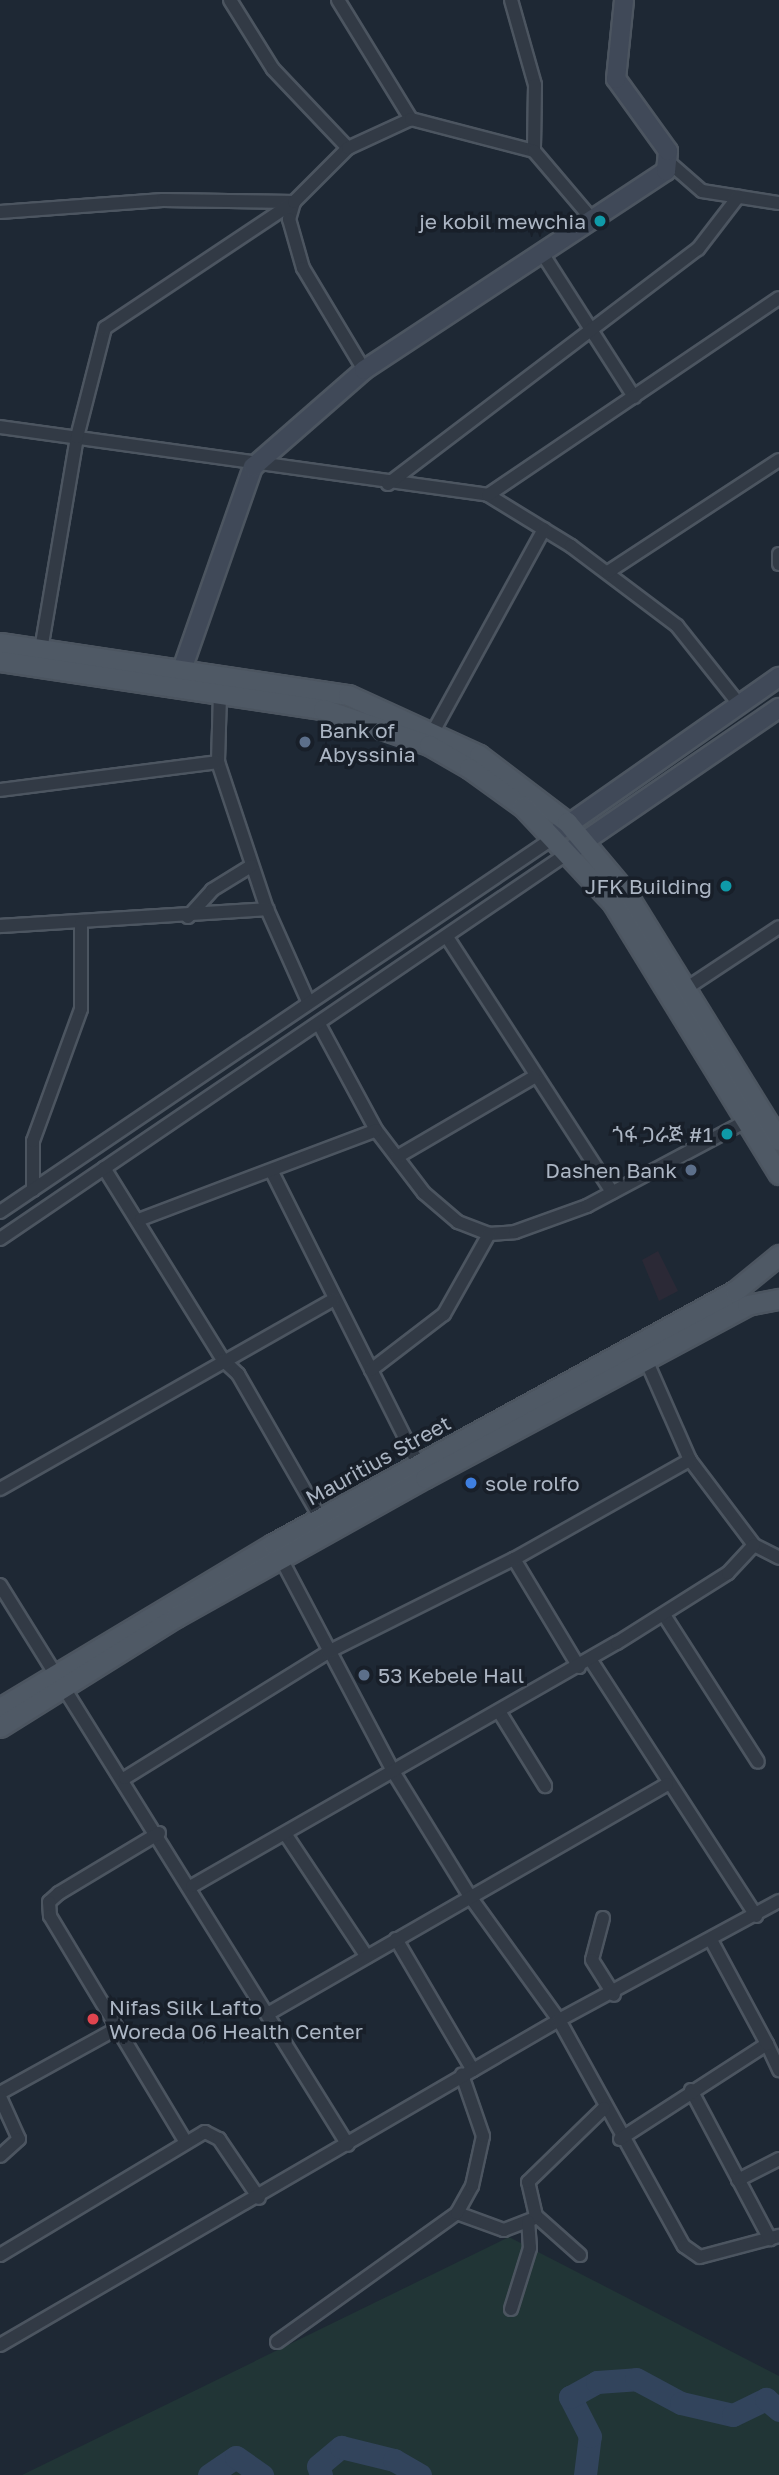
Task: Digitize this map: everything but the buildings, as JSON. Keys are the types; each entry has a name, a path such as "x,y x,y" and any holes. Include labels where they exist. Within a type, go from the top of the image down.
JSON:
{"main road":[{"path":"0,643 179,679 219,694 358,718 429,745 523,807 612,902 779,1174"},
{"path":"0,661 348,695 434,730 479,755 566,822 585,841 687,988 779,1140"},
{"name":"Mauritius Street","path":"643,1351 737,1290 779,1255"},
{"name":"Mauritius Street","path":"0,1708 62,1678 277,1551 643,1351 747,1305 779,1299"},
{"name":"Mauritius Street","path":"0,1727 62,1678"}],"street":[{"path":"230,0 273,69 348,148"},
{"path":"338,0 411,118"},
{"path":"511,0 535,85 534,151"},
{"path":"624,0 616,79 671,164 702,191 779,203"},
{"path":"40,650 76,437 105,328 294,202 348,148 411,118 534,151 591,218"},
{"path":"179,679 253,467 364,370 671,164"},
{"path":"388,484 592,332 698,249 738,197"},
{"path":"0,212 163,200 294,202"},
{"path":"294,202 289,219 303,268 364,370"},
{"path":"542,253 634,397"},
{"path":"488,495 776,303"},
{"path":"0,427 253,467 488,495 608,572 691,639 739,704"},
{"path":"608,572 779,460"},
{"path":"434,730 544,529"},
{"path":"779,554 779,564"},
{"path":"0,1212 307,1001 552,839 566,822 779,677"},
{"path":"219,694 218,762 267,909 307,1001"},
{"path":"0,1239 447,937 779,708"},
{"path":"0,790 218,762"},
{"path":"188,917 212,890 251,866"},
{"path":"0,926 188,917 267,909"},
{"path":"33,1190 33,1141 81,1009 81,923"},
{"path":"687,988 779,928"},
{"path":"447,937 534,1077 612,1192"},
{"path":"319,1024 376,1130 397,1157 458,1222 489,1234 515,1232 612,1192 746,1121"},
{"path":"397,1157 534,1077"},
{"path":"141,1219 272,1172 376,1130"},
{"path":"104,1168 141,1219 223,1360 238,1374 324,1525"},
{"path":"272,1172 333,1300 421,1471"},
{"path":"371,1370 444,1314 489,1234"},
{"path":"0,1489 223,1360 333,1300"},
{"path":"643,1351 690,1460 754,1545 779,1558"},
{"path":"125,1778 328,1652 514,1559 690,1460"},
{"path":"192,1886 579,1667 728,1573 754,1545"},
{"path":"277,1551 394,1773 471,1898 559,2020 620,2139 691,2252 709,2256 774,2238 738,2180 691,2090"},
{"path":"514,1559 579,1667"},
{"path":"0,1585 62,1678 271,2012 348,2145"},
{"path":"664,1615 758,1762"},
{"path":"590,1659 667,1784 755,1916"},
{"path":"500,1713 545,1786"},
{"path":"271,2012 667,1784"},
{"path":"159,1833 50,1902 50,1916 186,2142"},
{"path":"286,1835 367,1957"},
{"path":"0,2345 259,2198 559,2020 614,1995 712,1942 779,1901"},
{"path":"603,1918 592,1960 614,1995"},
{"path":"277,2342 457,2213 472,2186 482,2136 467,2073 396,1939"},
{"path":"712,1942 779,2070"},
{"path":"0,2156 19,2139 0,2095 116,2029"},
{"path":"620,2139 691,2090 767,2044"},
{"path":"511,2309 530,2248 532,2219 528,2182 604,2108"},
{"path":"0,2255 186,2142 211,2132 259,2198"},
{"path":"738,2180 779,2159"},
{"path":"457,2213 504,2230 532,2219"},
{"path":"532,2219 579,2255"}],"shaded area":[{"path":"658,1251 678,1291 659,1301 642,1260"}],"green space":[{"path":"509,2237 779,2376 779,2475 22,2475"}],"waterway":[{"path":"585,2475 590,2436 570,2397 597,2382 636,2379 681,2403 733,2415 766,2399 779,2410"},
{"path":"321,2475 318,2466 341,2447 394,2460 420,2475"},
{"path":"209,2475 236,2457 262,2475"}],"place":[{"name":"je kobil mewchia","path":"600,221"},
{"name":"Bank of Abyssinia","path":"305,742"},
{"name":"JFK Building","path":"726,886"},
{"name":"ጎፋ ጋራጅ #1","path":"727,1134"},
{"name":"Dashen Bank","path":"691,1170"},
{"name":"sole rolfo","path":"471,1483"},
{"name":"53 Kebele Hall","path":"364,1675"},
{"name":"Nifas Silk Lafto Woreda 06 Health Center","path":"93,2019"}]}
